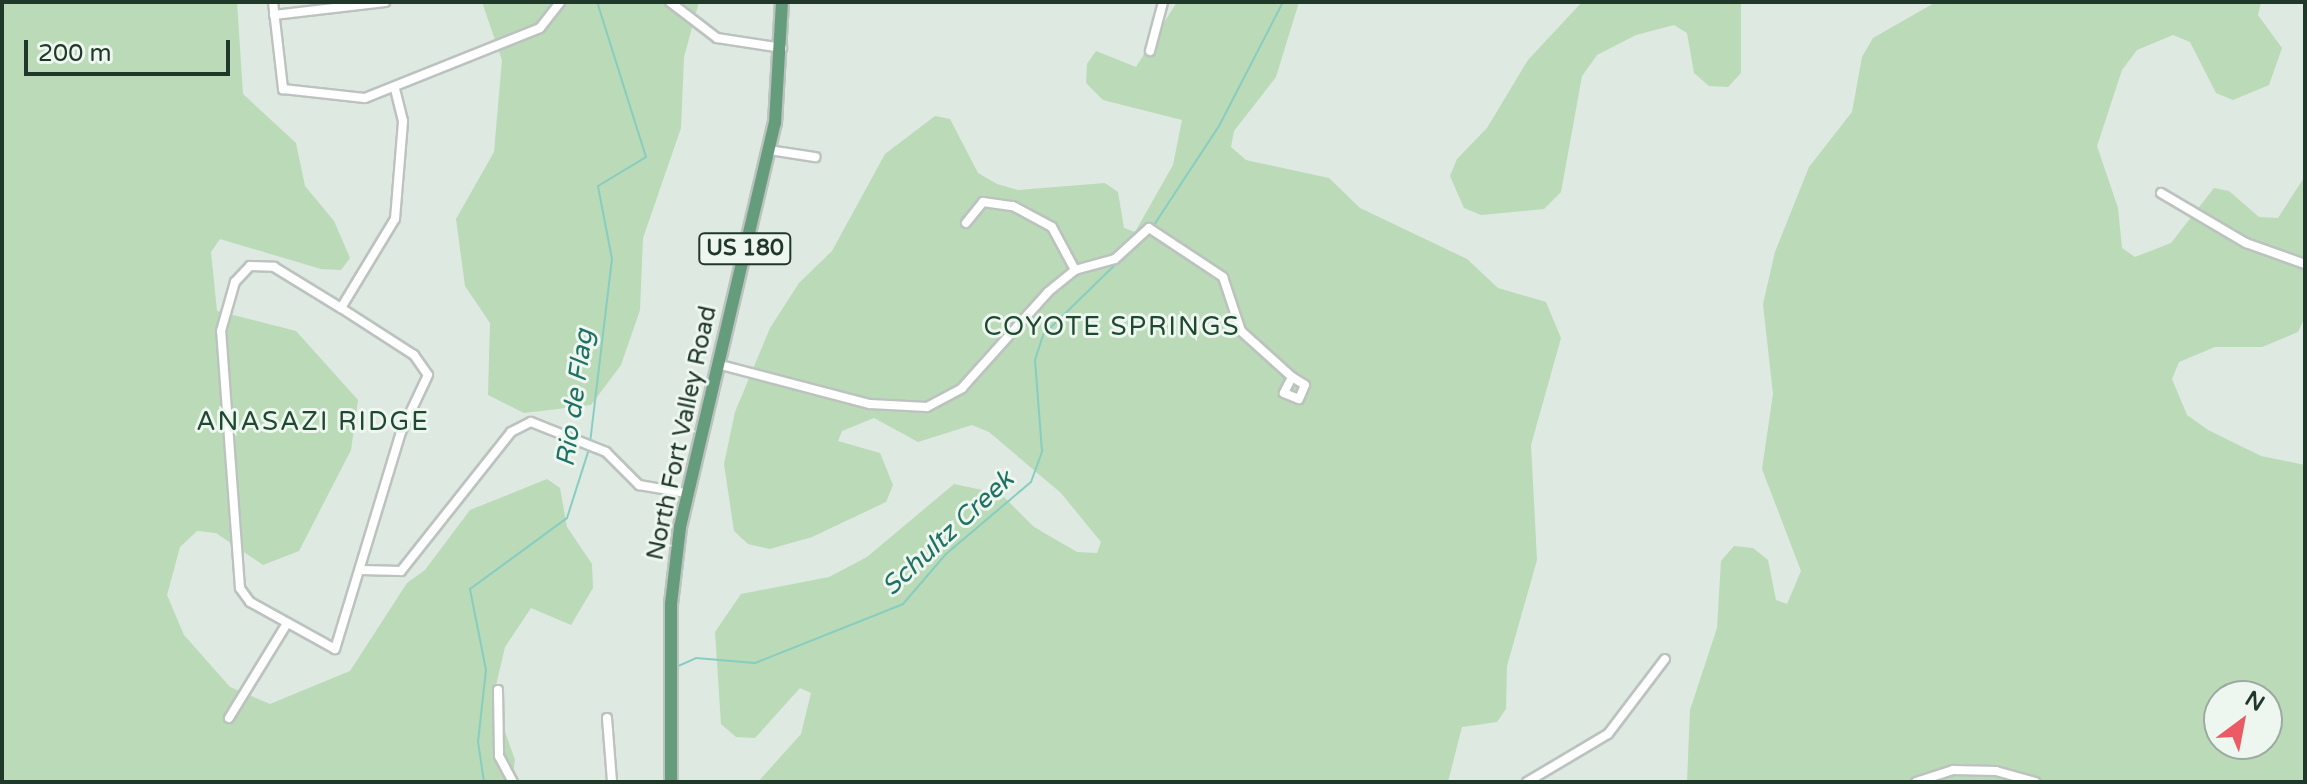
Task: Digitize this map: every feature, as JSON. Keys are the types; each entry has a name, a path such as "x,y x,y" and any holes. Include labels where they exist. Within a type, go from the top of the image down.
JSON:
{"main road":[{"name":"North Fort Valley Road","path":"671,782 671,604 686,493 769,150 782,48 782,2"}],"street":[{"path":"273,2 283,89 365,98 395,89 540,28 560,2"},
{"path":"274,15 385,2"},
{"path":"670,2 717,38 782,48"},
{"path":"1150,51 1163,2"},
{"path":"341,308 395,219 403,121 395,89"},
{"path":"769,150 815,157"},
{"path":"2161,193 2246,243 2305,264"},
{"path":"966,223 983,202 1013,206 1052,227 1075,270"},
{"path":"716,364 870,404 927,407 962,388 1075,270 1115,259 1149,228 1223,277 1241,331 1292,377"},
{"path":"261,265 341,308 414,355 428,375 401,432 335,649 286,625 240,588 222,317 241,273 261,265"},
{"path":"361,570 401,571 520,426 541,423 606,452 639,485 686,493"},
{"path":"229,718 286,625"},
{"path":"1527,782 1608,734 1665,659"},
{"path":"498,690 499,756 513,782"},
{"path":"607,718 612,782"},
{"path":"1916,782 1953,770 1996,771 2035,782"}],"green space":[{"path":"2,2 237,2 243,94 296,143 305,186 334,221 350,258 341,270 321,269 220,239 211,252 217,311 296,331 358,400 351,450 299,551 263,565 216,533 197,531 180,547 167,595 184,635 230,687 270,704 350,671 407,583 425,570 470,510 547,479 560,488 567,527 592,564 593,588 571,625 531,608 505,647 493,698 515,760 512,782 2,782"},
{"path":"482,2 699,2 684,57 681,128 643,238 640,310 621,365 591,405 524,413 488,395 490,323 465,286 456,219 494,152 502,60"},
{"path":"1177,2 1299,2 1276,77 1234,131 1231,147 1246,160 1329,178 1360,208 1467,259 1498,288 1546,302 1561,338 1531,445 1537,560 1507,666 1506,709 1497,722 1462,727 1448,782 758,782 801,734 811,693 800,688 755,738 736,737 721,724 715,632 741,594 829,577 867,557 954,484 1001,494 1034,527 1077,552 1097,553 1101,542 1061,493 989,432 972,425 918,442 874,418 842,431 838,441 880,453 893,485 886,502 812,537 770,549 748,544 734,531 724,464 735,412 770,328 799,283 832,251 885,154 935,116 950,119 978,173 997,184 1018,190 1105,183 1118,192 1124,228 1135,232 1173,165 1182,120 1103,100 1086,83 1087,64 1096,51 1136,67"},
{"path":"1582,2 1741,2 1741,73 1728,87 1709,86 1694,73 1687,33 1674,25 1636,35 1597,55 1582,76 1561,192 1544,209 1481,215 1464,208 1450,176 1457,159 1487,128 1528,60"},
{"path":"1936,2 2261,2 2258,15 2282,48 2269,85 2233,100 2216,93 2190,42 2173,35 2137,50 2122,70 2097,146 2118,208 2122,248 2135,257 2171,243 2214,188 2229,191 2259,217 2278,218 2305,176 2305,317 2298,332 2262,347 2215,347 2179,362 2172,379 2187,415 2208,430 2261,456 2305,465 2305,782 1687,782 1690,710 1717,628 1721,561 1734,546 1753,548 1768,560 1776,600 1787,604 1801,571 1762,469 1773,394 1763,304 1775,252 1809,167 1852,112 1862,57 1873,38"}],"waterway":[{"name":"Rio de Flag","path":"590,443 612,259 598,186 646,157 597,2"},
{"name":"Schultz Creek","path":"1152,228 1219,126 1283,2"},
{"path":"676,667 696,658 755,663 903,604 946,554 1031,482 1042,451 1035,360 1043,335 1122,258"},
{"name":"Rio de Flag","path":"484,782 478,742 486,670 470,589 567,518 589,449"}],"district":[{"name":"COYOTE SPRINGS","path":"1112,327"},
{"name":"ANASAZI RIDGE","path":"313,422"}]}
